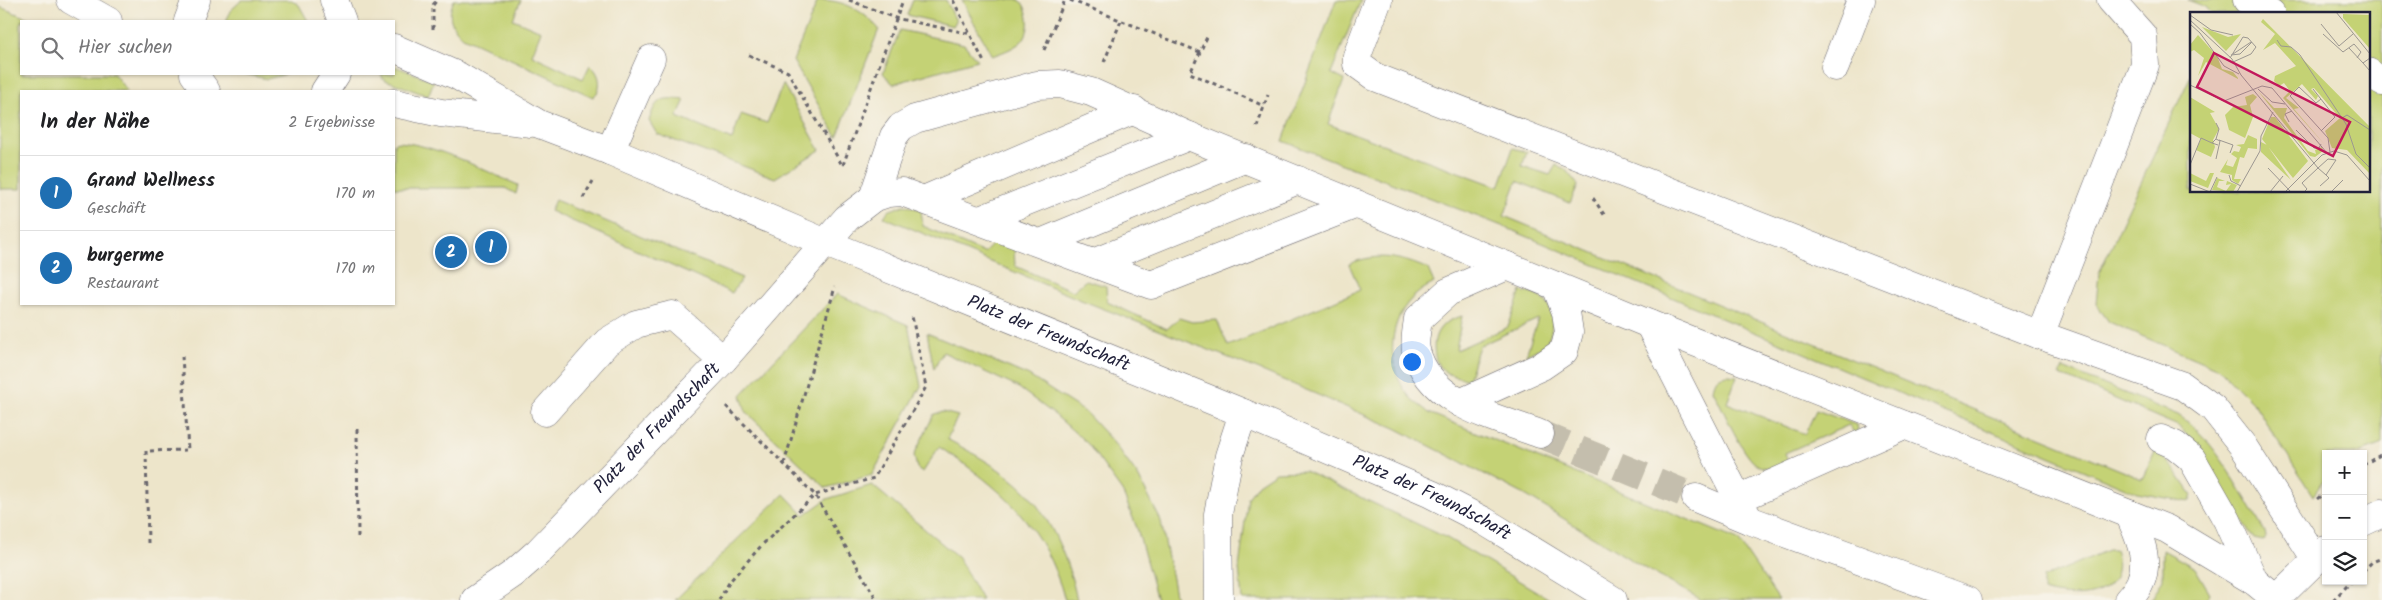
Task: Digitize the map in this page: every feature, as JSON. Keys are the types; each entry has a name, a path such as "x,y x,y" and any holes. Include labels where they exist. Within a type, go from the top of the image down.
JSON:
{"street":[{"path":"71,0 106,20"},
{"path":"188,20 196,0"},
{"path":"873,198 894,136 901,127 915,119 1037,85 1060,84 1091,92 1189,136 1649,324 2167,529 2254,581 2276,600 2321,554 2244,446 2213,408 2183,386 2040,335 1375,76 1357,64 1356,56 1378,0"},
{"path":"1835,67 1861,0"},
{"path":"2040,335 2145,65 2143,36 2111,0"},
{"path":"2247,0 2268,12"},
{"name":"Platz der Freundschaft","path":"395,48 458,76 539,124 610,151 826,243 1243,413 1431,494 1484,521 1613,600"},
{"path":"610,151 650,59"},
{"path":"2370,73 2382,82"},
{"path":"326,90 335,75"},
{"name":"Platz der Freundschaft","path":"395,103 441,114 539,124"},
{"path":"926,200 1134,110"},
{"path":"980,220 1189,136"},
{"path":"1041,243 1246,158"},
{"path":"1093,263 1298,180"},
{"path":"826,243 847,218 873,198 888,193 902,192 1151,285 1356,204"},
{"name":"Platz der Freundschaft","path":"475,600 513,574 538,552 723,360 826,243"},
{"path":"1507,266 1448,292 1418,319 1416,349 1431,382 1460,403 1540,434"},
{"path":"1460,403 1542,366 1564,351 1569,332 1566,312 1556,286"},
{"path":"545,412 607,342 636,324 672,315 723,360"},
{"path":"1649,324 1744,509"},
{"path":"1219,600 1218,514 1229,456 1243,413"},
{"path":"1744,509 1904,425"},
{"path":"2161,439 2175,445 2192,459 2227,520 2254,581"},
{"path":"1696,498 1744,509 1968,600"},
{"path":"2367,520 2382,513"},
{"path":"2128,600 2138,590 2145,561 2141,541 2129,514"}],"path":[{"path":"849,0 895,18 971,34"},
{"path":"749,54 788,72 843,165 903,0"},
{"path":"953,0 987,69"},
{"path":"1044,50 1065,0"},
{"path":"1070,0 1200,52"},
{"path":"1103,66 1121,21"},
{"path":"1206,37 1190,73 1264,106"},
{"path":"784,464 835,287"},
{"path":"719,600 730,581 762,545 815,495 874,478 926,387 912,316"},
{"path":"148,543 146,451 188,450 182,356"},
{"path":"724,404 815,495 878,600"},
{"path":"358,429 358,538"},
{"path":"2367,463 2382,454"},
{"path":"2367,567 2372,562 2382,558"},
{"path":"2333,600 2348,585"}],"green space":[{"path":"242,0 292,0 299,5 307,20 226,20 232,9"},
{"path":"454,0 521,0 513,19 541,31 532,55 583,79 590,65 596,71 599,78 597,93 593,97 463,37 455,28 450,16"},
{"path":"818,0 828,0 852,7 866,16 879,29 837,137 793,61"},
{"path":"913,0 946,0 956,21 953,26 907,15"},
{"path":"962,0 1020,0 1028,17 1027,30 1022,41 1014,47 992,56"},
{"path":"1336,0 1361,0 1331,73 1344,80 1328,124 1499,187 1513,148 1527,152 1522,166 1550,175 1556,165 1565,169 1578,185 1570,203 1517,181 1504,216 2142,479 2156,450 2175,470 2192,495 2190,502 2137,493 1502,226 1283,141"},
{"path":"2188,0 2382,0 2382,444 2367,450 2322,450 2322,482 2313,496 2255,405 2219,369 2109,322 2096,304 2099,273 2190,77 2190,192 2370,192 2370,12 2210,12 2206,7"},
{"path":"0,7 32,20 20,20 20,75 115,75 126,90 20,90 20,189 0,189"},
{"path":"900,30 964,44 977,60 893,84 883,73"},
{"path":"395,66 434,81 428,96 383,79 381,75 395,75"},
{"path":"249,75 283,75 267,79"},
{"path":"783,84 820,150 775,178 657,134 649,121 657,103 665,99 685,100 677,117 732,140 741,114 767,123"},
{"path":"395,143 414,144 430,148 474,165 518,185 516,194 505,188 395,188"},
{"path":"555,200 742,278 732,293 550,211"},
{"path":"904,205 921,210 923,226 984,253 996,241 1014,249 1015,266 1073,291 1086,280 1106,286 1107,302 1167,329 1179,318 1192,322 1217,320 1228,346 1360,290 1349,264 1379,257 1408,261 1428,269 1434,283 1408,303 1400,315 1395,328 1393,342 1396,370 1401,383 1413,400 1429,413 1738,540 1779,600 1702,600 1646,569 1525,495 1395,428 1255,368 1081,300 884,217 888,211"},
{"path":"1521,291 1541,297 1550,309 1552,329 1548,341 1544,345 1526,355 1538,319 1479,346 1468,380 1450,375 1441,369 1436,359 1434,346 1436,335 1443,325 1462,316 1456,350 1508,327"},
{"path":"837,294 908,325 921,386 872,475 826,488 746,412 741,395"},
{"path":"927,333 1029,376 1085,412 1113,442 1138,476 1161,521 1176,600 1157,600 1137,528 1122,491 1088,444 1055,415 1019,388 943,352 934,369"},
{"path":"2063,368 2178,415 2192,426 2205,438 2237,484 2265,532 2266,537 2263,541 2254,539 2186,434 2178,426 2060,375"},
{"path":"1728,375 1737,376 1727,403 1805,434 1816,410 1857,425 1858,430 1855,434 1849,425 1785,453 1789,464 1771,468 1759,466 1746,453 1713,390 1718,379"},
{"path":"943,412 958,416 947,439 1009,477 1036,504 1045,517 1065,557 1077,600 1065,600 1056,574 1033,529 1001,494 982,478 939,447 923,472 917,468 914,455 934,414"},
{"path":"1305,471 1447,538 1551,600 1242,600 1239,568 1248,498 1258,484 1276,472"},
{"path":"872,485 958,557 982,600 675,600 784,494 804,515 827,499"},
{"path":"2108,550 2115,550 2117,570 2115,577 2102,590 2073,596 2043,591 2043,578"},
{"path":"2163,550 2195,568 2210,593 2206,600 2151,600 2163,579"}],"tunnel":[{"path":"1540,434 1696,498"}],"place":[{"name":"Grand Wellness","path":"491,247"},
{"name":"burgerme","path":"451,252"}]}
